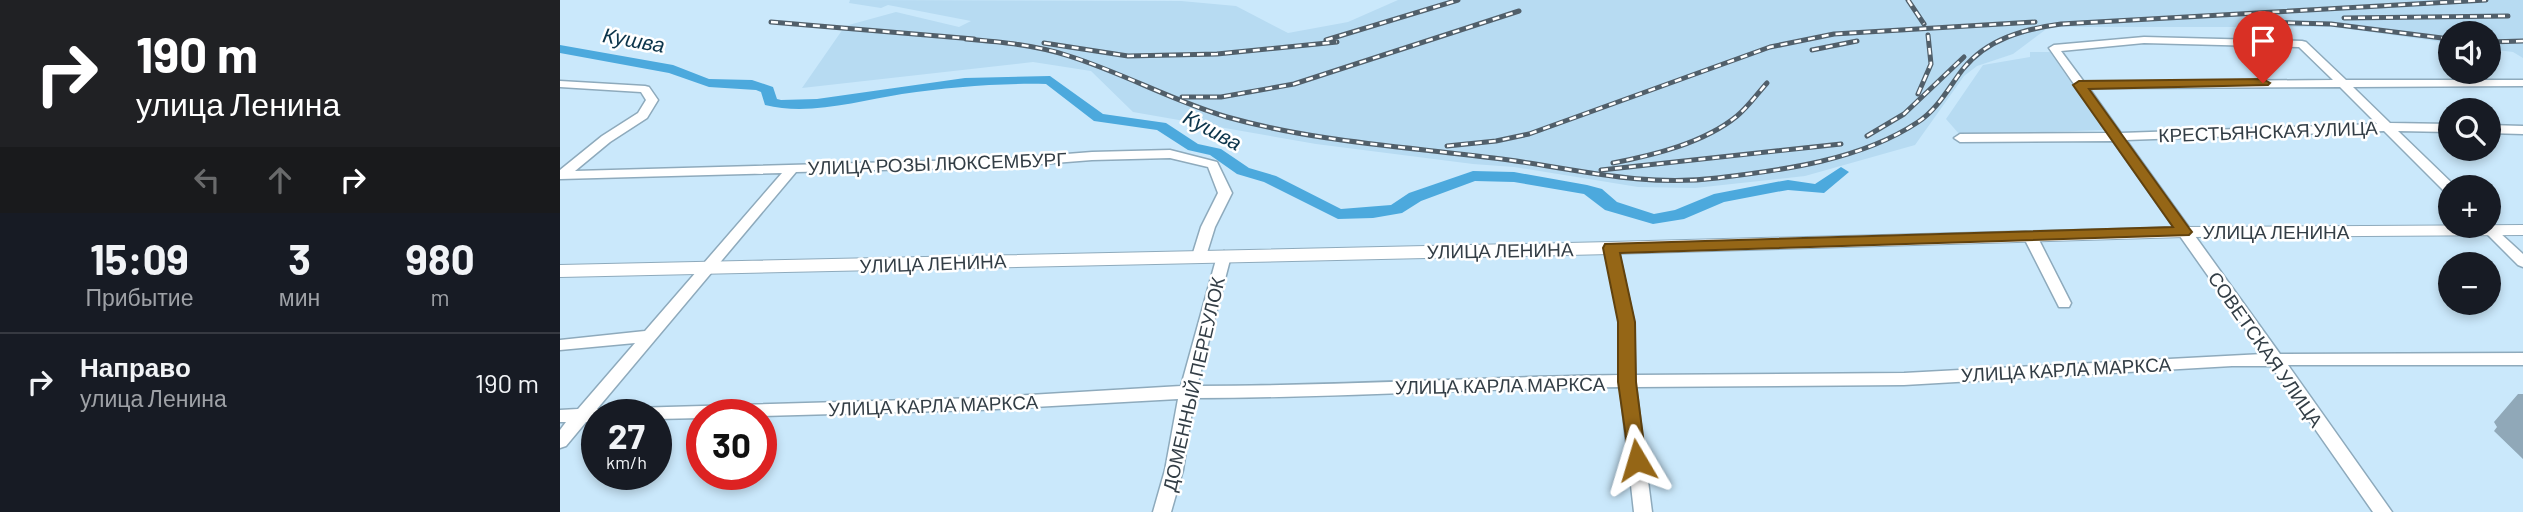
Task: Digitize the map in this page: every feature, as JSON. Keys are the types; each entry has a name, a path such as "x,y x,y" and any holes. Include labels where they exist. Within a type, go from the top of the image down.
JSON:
{"main road":[{"name":"УЛИЦА ЛЕНИНА","path":"560,271 1611,248 2184,232 2438,229"},
{"name":"УЛИЦА ЛЕНИНА","path":"2501,229 2523,230"}],"street":[{"name":"СОВЕТСКАЯ УЛИЦА","path":"2342,82 2302,44 2144,40 2054,48 2383,512"},
{"path":"2342,82 2438,177"},
{"path":"2079,85 2523,83"},
{"path":"560,84 645,89 652,100 643,114 561,175"},
{"name":"КРЕСТЬЯНСКАЯ УЛИЦА","path":"1959,138 2115,137 2388,127 2438,128"},
{"path":"2501,129 2523,130"},
{"name":"УЛИЦА РОЗЫ ЛЮКСЕМБУРГ","path":"561,175 1003,163 1092,156 1170,154 1213,165 1225,193 1208,227 1199,256"},
{"path":"597,399 705,268 793,168"},
{"path":"2030,236 2064,303"},
{"path":"2499,238 2523,262"},
{"path":"1611,248 1627,322 1627,382 1643,512"},
{"name":"ДОМЕННЫЙ ПЕРЕУЛОК","path":"1162,512 1174,470 1187,393 1224,256"},
{"path":"560,345 649,336"},
{"name":"УЛИЦА КАРЛА МАРКСА","path":"672,413 979,404 1187,393 1627,382 1904,379 2015,371 2274,360 2523,359"},
{"name":"УЛИЦА КАРЛА МАРКСА","path":"560,415 581,415"},
{"path":"560,441 581,418"}],"shaded area":[{"path":"850,0 1181,1 1236,6 1288,33 1348,22 1398,0 2523,0 2523,58 2513,52 2501,50 2501,21 2438,21 2438,41 2334,27 2049,27 2013,54 1977,66 1964,76 1915,145 1805,176 1695,188 1638,187 1514,167 1316,144 1133,112 1091,71 1033,62 802,88 845,26 896,12 959,27 971,21 888,5 881,8 849,3"},
{"path":"2030,52 2050,52 2104,130 1960,135 1946,119 1983,65 2030,57"}],"waterway":[{"name":"Кушва","path":"560,49 673,69 709,83 763,87 768,90 770,102 781,105 817,103 965,83 1050,80 1099,118 1161,126 1193,147 1215,152 1243,171 1270,179 1338,214 1396,209 1415,197 1473,176 1514,177 1587,190 1596,193 1611,206 1653,219 1678,215 1720,198 1776,187 1788,185 1818,189 1841,172"}],"railway":[{"path":"1326,40 1458,0"},
{"path":"1908,0 1924,24"},
{"path":"966,39 1018,44 1057,52 1227,117 1297,133 1613,176 1691,180 1795,167 1872,146 1925,117 1963,69 1983,50 2007,37 2033,29 2061,24 2486,0"},
{"path":"1182,97 1221,97 1294,84 1519,11"},
{"path":"2344,18 2508,16"},
{"path":"771,22 974,39"},
{"path":"1447,146 1496,141 1529,134 1770,47 1834,34 2035,22"},
{"path":"2260,22 2331,24 2438,37"},
{"path":"1918,94 1931,64 1928,35"},
{"path":"1812,50 1857,41"},
{"path":"2501,42 2523,41"},
{"path":"1044,43 1128,56 1217,54 1337,42"},
{"path":"1867,136 1904,114 1964,57"},
{"path":"1613,163 1662,152 1709,134 1741,112 1767,83"},
{"path":"1601,170 1841,144"}],"route":[{"path":"1637,460 1627,382 1627,322 1611,248 2184,232 2079,85 2263,83"}]}
